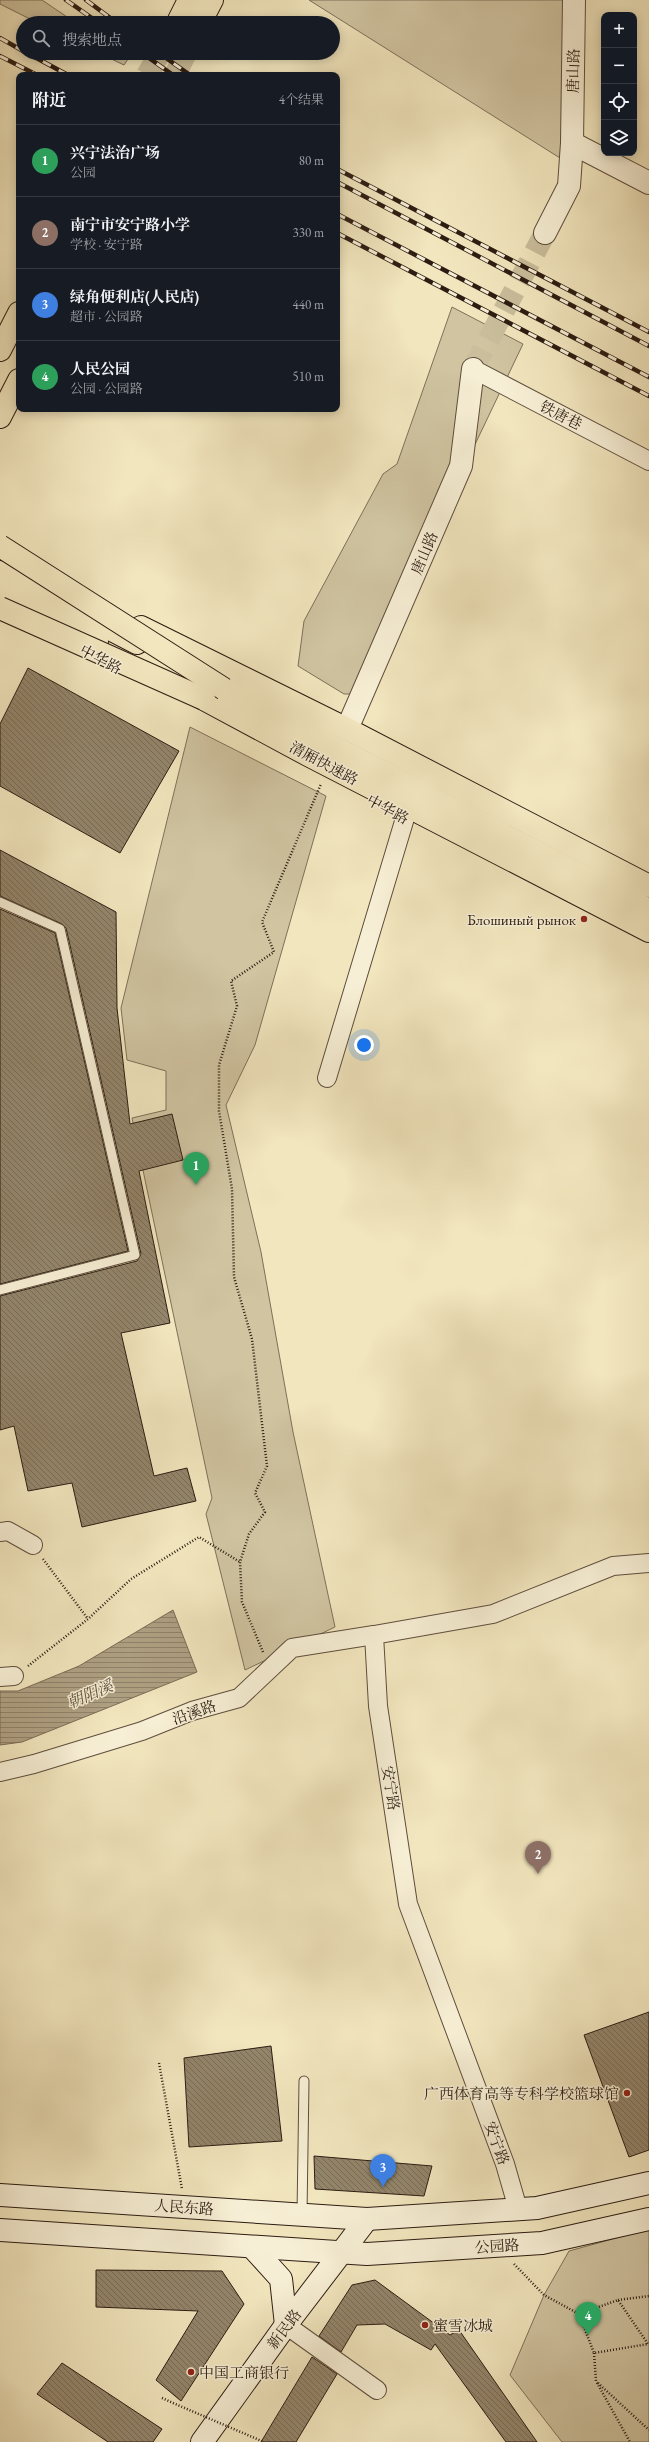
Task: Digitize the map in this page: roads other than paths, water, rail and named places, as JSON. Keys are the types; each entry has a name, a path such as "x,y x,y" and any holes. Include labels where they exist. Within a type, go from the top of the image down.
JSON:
{"main road":[{"path":"181,16 189,0"},
{"path":"204,16 212,0"},
{"name":"唐山路","path":"545,233 569,186 572,143 574,0"},
{"path":"572,143 649,183"},
{"path":"0,350 16,319"},
{"name":"唐山路","path":"347,729 461,466 473,369"},
{"path":"0,417 16,386"},
{"path":"0,546 224,689"},
{"path":"0,557 347,729 649,886"},
{"name":"清厢快速路","path":"0,572 649,910"},
{"name":"清厢快速路","path":"0,591 649,931"},
{"path":"0,607 204,699"},
{"name":"中华路","path":"0,607 649,946"},
{"path":"368,2218 537,2208 649,2183"},
{"name":"人民东路","path":"0,2195 368,2218"},
{"name":"新民路","path":"202,2442 286,2325 368,2218"},
{"name":"公园路","path":"342,2252 368,2254 542,2243 649,2220"},
{"path":"0,2230 342,2252"},
{"path":"252,2247 281,2279 286,2325"}],"street":[{"name":"铁唐巷","path":"473,369 649,461"},
{"path":"327,1078 405,818"},
{"path":"0,1532 8,1531 33,1545"},
{"path":"374,1635 493,1614 613,1566 649,1563"},
{"name":"沿溪路","path":"0,1772 34,1764 142,1732 192,1711 239,1698 271,1670 292,1648 374,1635"},
{"name":"安宁路","path":"374,1635 378,1706 408,1904 505,2164 518,2209"},
{"path":"286,2325 377,2390"}],"lane":[{"path":"0,902 60,929 135,1255 1,1287"},
{"path":"302,2214 304,2081"}],"water":[{"name":"朝阳溪","path":"173,1610 197,1672 22,1742 0,1745 0,1691 18,1691 79,1666"}],"tunnel":[{"path":"149,72 156,60"},
{"path":"176,72 182,60"},
{"path":"473,369 545,233"}],"railway":[{"path":"66,0 89,16"},
{"path":"86,0 108,16"},
{"path":"0,38 16,47"},
{"path":"0,56 31,72"},
{"path":"40,60 62,72"},
{"path":"152,60 169,72"},
{"path":"169,60 186,72"},
{"path":"340,171 649,332"},
{"path":"340,184 649,346"},
{"path":"340,216 649,377"},
{"path":"340,235 649,396"}],"place":[{"name":"Блошиный рынок","path":"584,919"},
{"name":"兴宁法治广场","path":"196,1185"},
{"name":"南宁市安宁路小学","path":"538,1874"},
{"name":"广西体育高等专科学校篮球馆","path":"627,2093"},
{"name":"绿角便利店(人民店)","path":"383,2187"},
{"name":"蜜雪冰城","path":"425,2325"},
{"name":"人民公园","path":"588,2335"},
{"name":"中国工商银行","path":"191,2372"}]}
